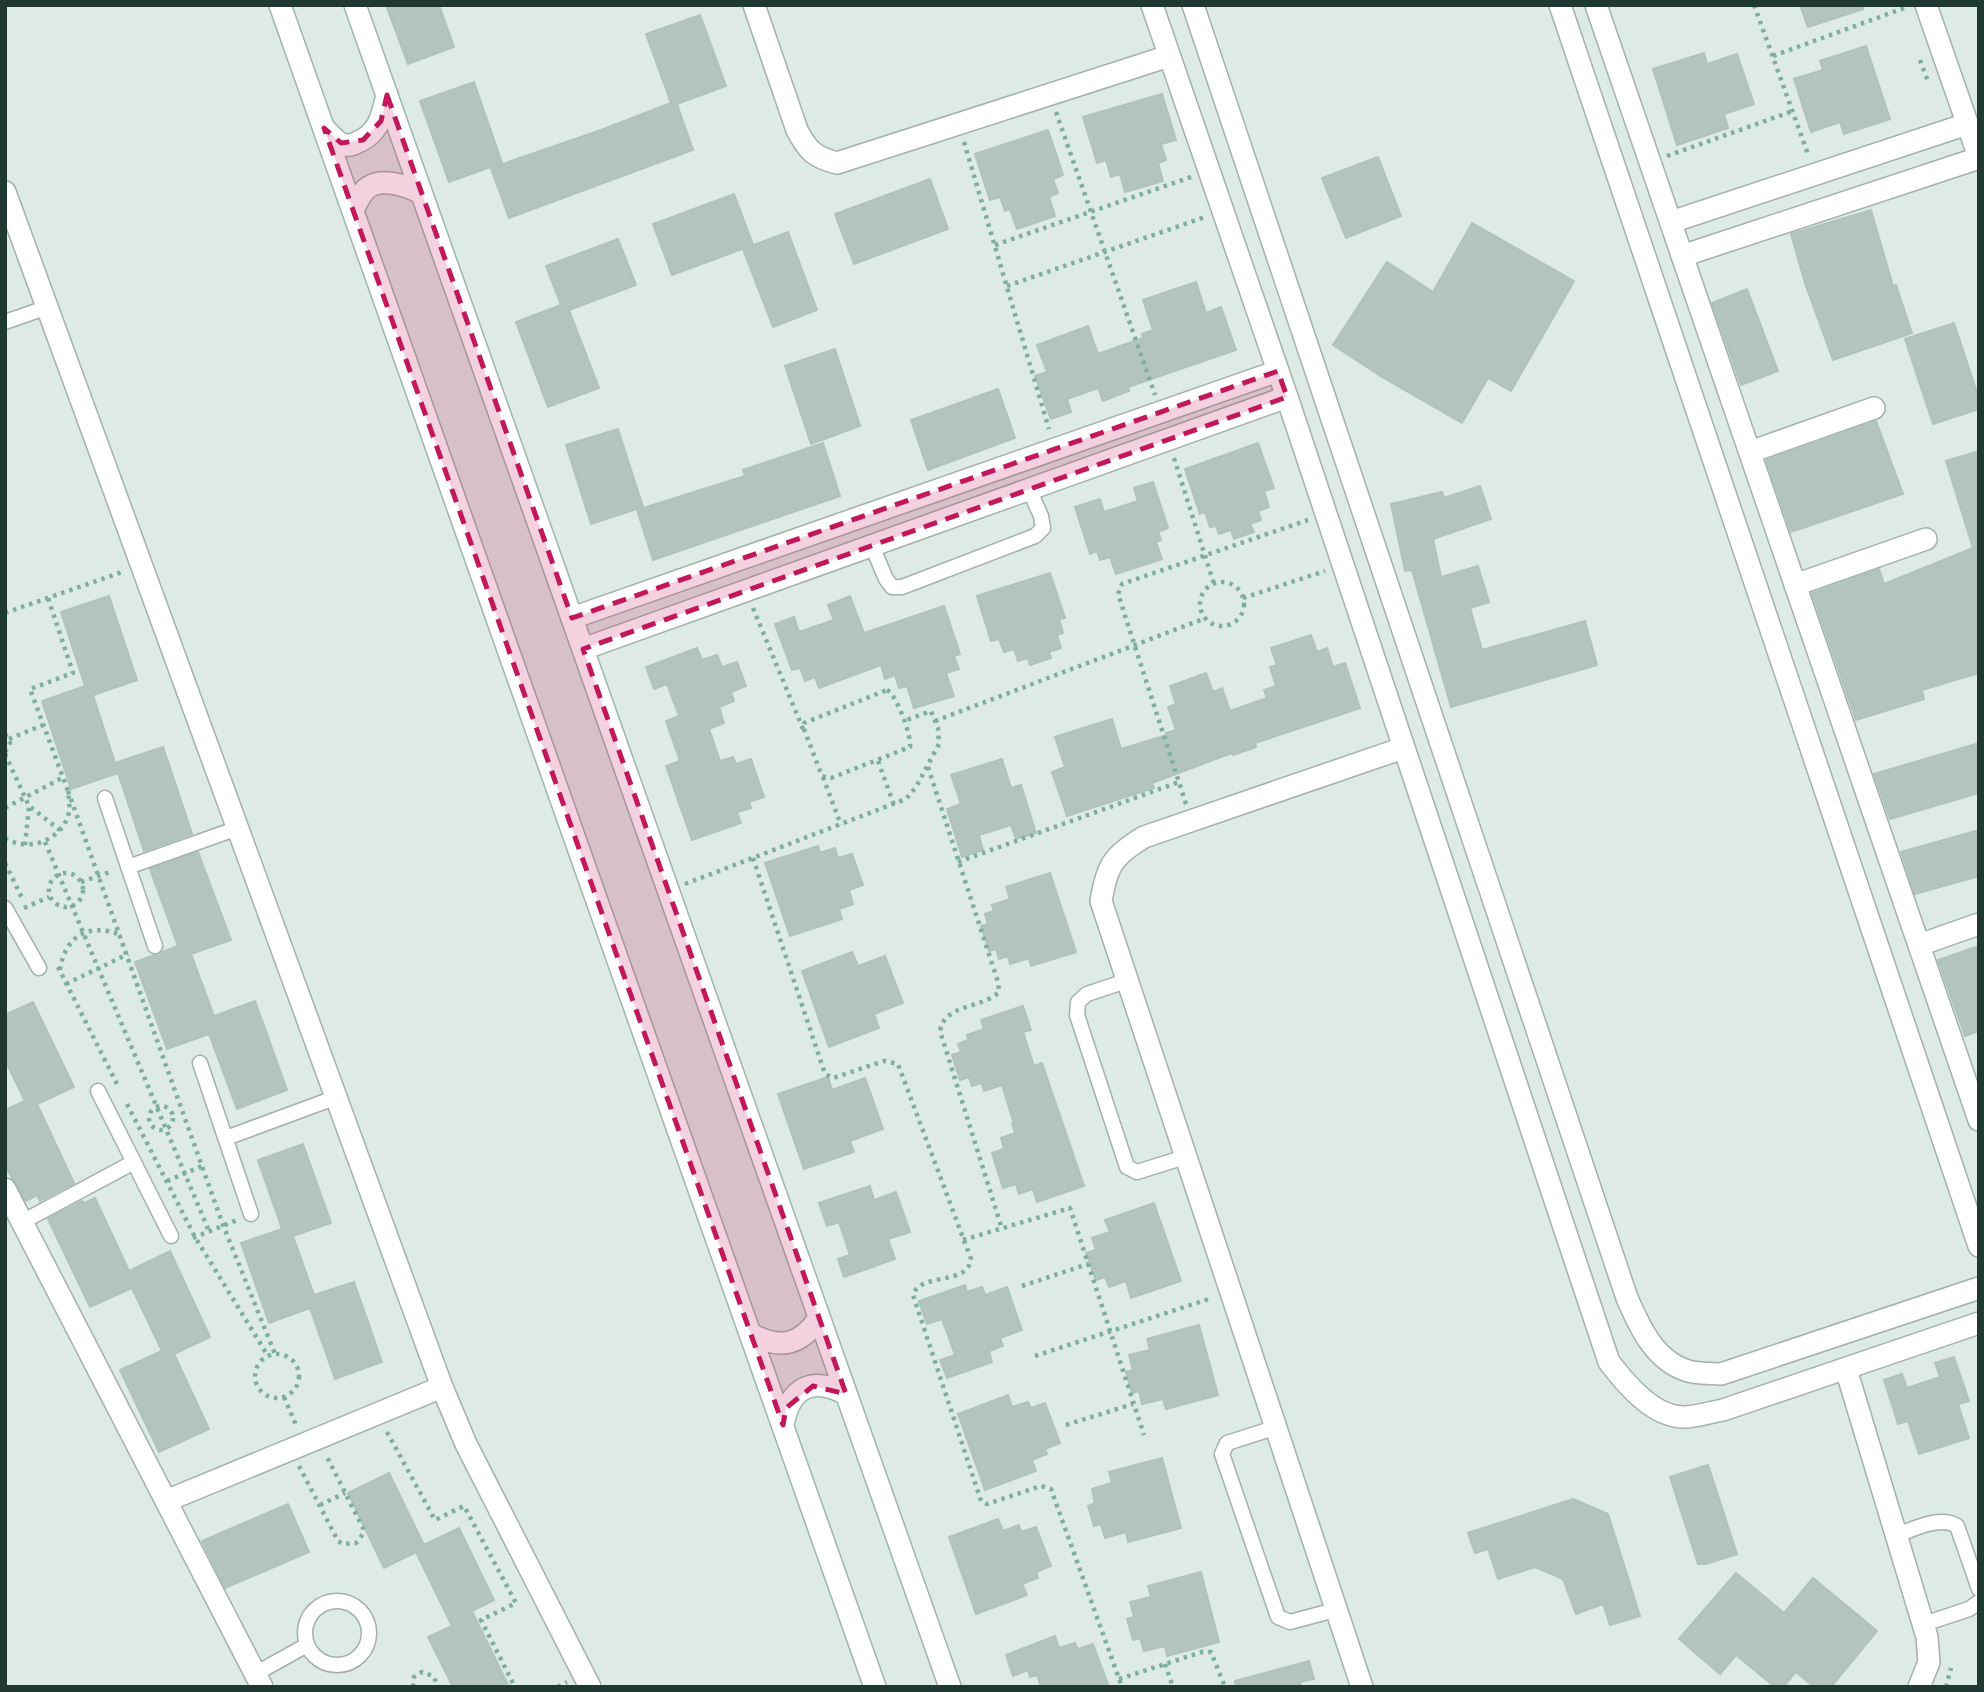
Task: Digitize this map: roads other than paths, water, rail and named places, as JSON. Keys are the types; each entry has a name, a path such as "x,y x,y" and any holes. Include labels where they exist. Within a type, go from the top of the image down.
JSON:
{"street":[{"path":"281,5 875,1687"},
{"path":"355,5 950,1687"},
{"path":"754,5 797,130 806,146 819,158 837,163 1169,56"},
{"path":"1153,5 1287,397 1609,1362 1629,1388 1654,1408 1683,1418 1723,1410 1979,1323"},
{"path":"1193,5 1627,1298 1640,1328 1659,1354 1688,1371 1721,1374 1979,1287"},
{"path":"1560,5 1979,1246"},
{"path":"1596,5 1658,159 1671,222 1682,256 1919,945 1975,1097 1979,1120"},
{"path":"1682,256 1979,157 1967,124 1912,6"},
{"path":"324,128 341,143 351,145 363,140 373,133 381,121 387,95"},
{"path":"1671,222 1967,124"},
{"path":"352,209 363,192 376,184 407,186 421,193"},
{"path":"5,191 442,1387 466,1444 590,1687"},
{"path":"572,618 1278,371"},
{"path":"583,649 1287,397"},
{"path":"1750,452 1874,408"},
{"path":"1734,521 1769,509"},
{"path":"1795,585 1926,539"},
{"path":"1362,1687 1101,901 1105,874 1121,851 1144,837 1403,748"},
{"path":"1919,945 1979,924"},
{"path":"5,1189 258,1680"},
{"path":"751,1334 765,1342 781,1344 797,1340 810,1331 819,1318"},
{"path":"1846,1369 1924,1624 1929,1646 1928,1662 1919,1687"},
{"path":"783,1426 786,1408 797,1394 813,1386 830,1386 846,1394"},
{"path":"166,1501 442,1387"}],"lane":[{"path":"5,322 48,307"},
{"path":"872,546 886,579 892,587 902,587 1035,536 1043,528 1041,516 1029,489"},
{"path":"105,798 155,946"},
{"path":"128,867 238,828"},
{"path":"7,911 39,968"},
{"path":"1126,981 1087,994 1078,1002 1077,1014 1118,1142 1127,1167 1137,1172 1185,1157"},
{"path":"201,1063 251,1214"},
{"path":"98,1091 171,1236"},
{"path":"226,1138 337,1097"},
{"path":"22,1222 134,1162"},
{"path":"1274,1428 1227,1443 1222,1454 1278,1617 1290,1622 1335,1610"},
{"path":"1897,1535 1943,1521 1951,1522 1957,1527 1979,1589"},
{"path":"349,1602 360,1609 367,1620 370,1632 367,1644 360,1655 350,1662 338,1665 325,1663 314,1656 307,1646 307,1621 314,1610 324,1603 349,1602"},
{"path":"1924,1624 1969,1609 1979,1602"},
{"path":"258,1680 307,1646"}]}
